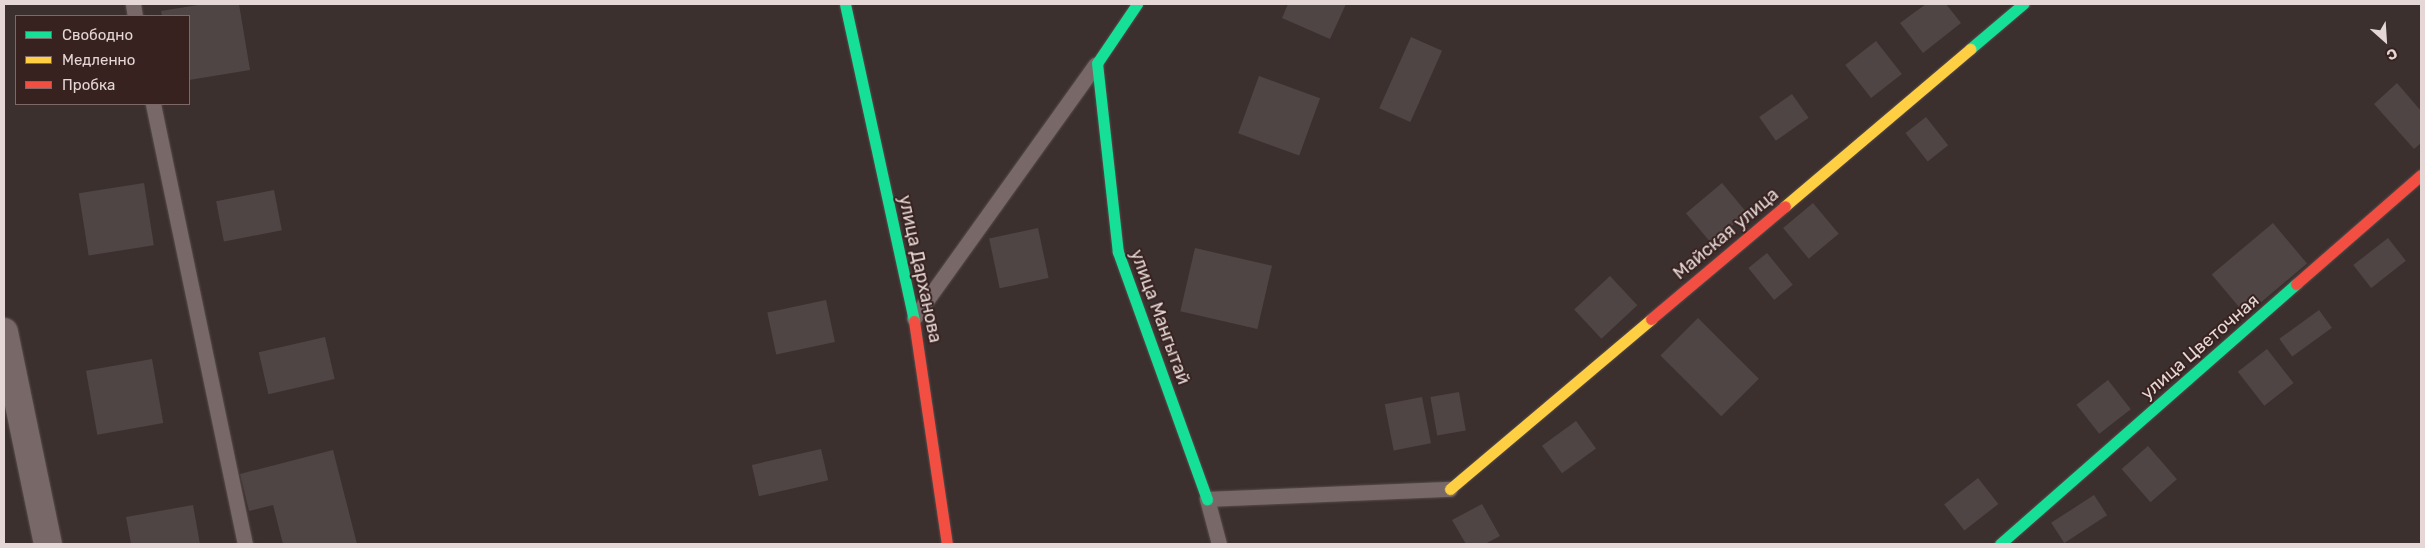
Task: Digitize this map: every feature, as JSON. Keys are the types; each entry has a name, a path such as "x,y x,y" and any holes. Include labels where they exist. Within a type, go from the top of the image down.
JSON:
{"street":[{"name":"улица Дарханова","path":"845,4 914,318 947,544"},
{"path":"1097,63 1137,4"},
{"name":"Майская улица","path":"1450,489 2023,4"},
{"name":"улица Мангытай","path":"1097,63 1118,252 1207,499"},
{"name":"улица Цветочная","path":"2000,544 2421,175"},
{"path":"4,332 48,544"}],"lane":[{"path":"914,318 1097,63"},
{"path":"153,105 245,544"},
{"path":"1219,544 1207,499 1450,489"}],"building":[{"path":"204,4 239,4 250,70 190,80 190,15 162,15 161,11"},
{"path":"1288,4 1346,4 1330,39 1282,18"},
{"path":"1926,4 1946,4 1961,23 1923,53 1900,23"},
{"path":"1411,37 1442,51 1410,122 1379,108"},
{"path":"1876,41 1902,74 1871,98 1845,65"},
{"path":"1259,76 1320,98 1299,156 1238,133"},
{"path":"2397,83 2421,111 2421,143 2414,149 2374,104"},
{"path":"1792,94 1809,118 1776,141 1759,117"},
{"path":"1926,117 1948,145 1928,161 1906,133"},
{"path":"144,183 154,245 89,256 79,193"},
{"path":"1722,183 1747,213 1711,243 1686,213"},
{"path":"274,190 282,230 224,242 216,201"},
{"path":"1813,203 1839,234 1809,259 1783,228"},
{"path":"2273,223 2307,264 2246,315 2212,274"},
{"path":"1038,228 1049,278 1000,288 989,238"},
{"path":"2388,238 2406,261 2371,288 2353,265"},
{"path":"1195,248 1272,266 1257,329 1180,311"},
{"path":"1767,253 1793,285 1774,300 1748,268"},
{"path":"1610,276 1637,305 1601,339 1574,309"},
{"path":"826,300 835,342 776,355 767,312"},
{"path":"2319,310 2332,328 2292,357 2279,339"},
{"path":"1698,318 1759,379 1721,416 1661,355"},
{"path":"325,337 335,379 268,394 259,352"},
{"path":"2267,349 2293,383 2264,406 2238,372"},
{"path":"152,359 163,423 97,435 86,371"},
{"path":"2108,380 2131,409 2099,434 2076,405"},
{"path":"1459,392 1466,430 1437,435 1430,397"},
{"path":"1422,397 1431,443 1394,450 1385,404"},
{"path":"1576,421 1596,449 1562,473 1542,446"},
{"path":"2148,446 2177,479 2150,502 2122,469"},
{"path":"821,449 828,480 759,496 752,465"},
{"path":"333,450 357,544 283,544 273,505 249,511 240,474"},
{"path":"1978,478 1998,504 1964,530 1944,504"},
{"path":"2094,495 2107,515 2064,543 2051,523"},
{"path":"1482,504 1500,536 1485,544 1466,544 1452,520"},
{"path":"193,505 200,544 131,544 126,517"}],"traffic: fast":[{"path":"845,4 914,321"},
{"path":"1137,4 1097,63 1118,252 1207,499"},
{"path":"1970,49 2023,4"},
{"path":"2000,544 2296,284"}],"traffic: slow":[{"path":"1785,206 1970,49"},
{"path":"1450,489 1651,319"}],"traffic: jam":[{"path":"2296,284 2421,175"},
{"path":"1651,319 1785,206"},
{"path":"914,321 947,544"}]}
